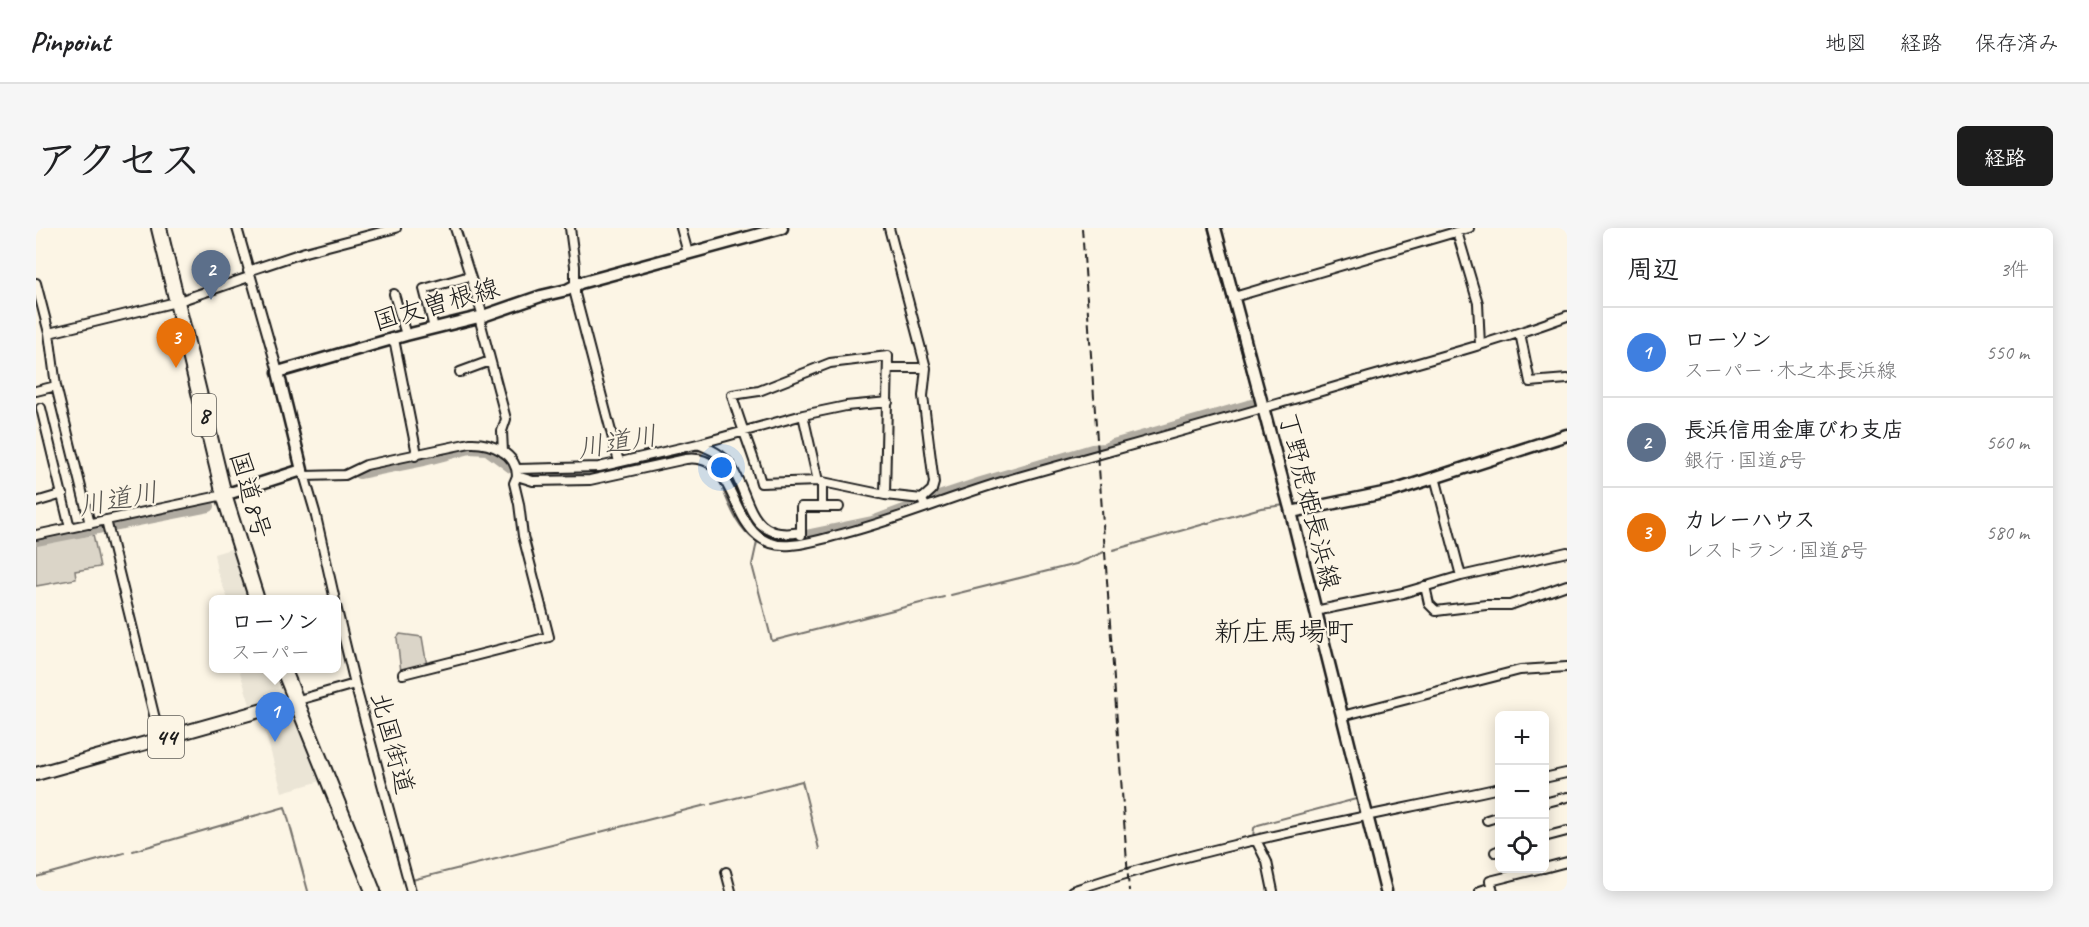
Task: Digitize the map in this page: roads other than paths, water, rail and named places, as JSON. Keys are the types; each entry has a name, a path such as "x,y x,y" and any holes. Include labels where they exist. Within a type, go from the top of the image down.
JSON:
{"highway":[{"name":"国道8号","path":"159,228 224,495 255,595"},
{"path":"284,673 373,891"}],"main road":[{"name":"国友曽根線","path":"278,372 406,335 481,317 574,287 580,283 782,228"},
{"name":"丁野虎姫長浜線","path":"1215,228 1291,512 1386,891"},
{"path":"224,495 303,473 278,372"},
{"path":"1291,512 1383,493 1567,435"},
{"name":"44","path":"36,774 295,701"}],"street":[{"path":"237,228 278,372"},
{"path":"49,333 176,302 305,252 396,228"},
{"path":"455,228 481,317 506,419 502,431 503,452"},
{"path":"570,228 574,287 619,462"},
{"path":"681,228 688,253"},
{"path":"889,228 926,368 923,396 934,483 923,503"},
{"path":"1234,297 1469,228"},
{"path":"1457,232 1478,303 1480,345"},
{"path":"435,328 424,289 470,276"},
{"path":"36,283 49,333 56,386 90,524"},
{"path":"394,294 406,335"},
{"path":"334,595 315,512 303,473 345,475 366,465 470,443 488,444 503,452 517,473 533,481 590,480 698,458 708,461 722,472 744,521 757,535 769,542 782,545 802,537 870,528 923,503 1480,345 1567,316"},
{"path":"1520,333 1530,382 1567,379"},
{"path":"393,339 416,449 415,456"},
{"path":"885,495 888,356 830,363 759,391 732,395 761,483 820,481 885,495 923,503"},
{"path":"460,372 490,361"},
{"path":"889,368 926,368"},
{"path":"36,391 56,386"},
{"path":"517,473 588,468 698,444 846,406 888,402"},
{"path":"41,408 70,528"},
{"path":"802,416 820,481 822,507"},
{"path":"698,444 721,455 730,465 751,513 762,525 780,533 802,537"},
{"path":"403,674 549,638 523,536 514,483 517,473"},
{"path":"1435,477 1461,576"},
{"path":"36,502 63,494"},
{"path":"36,535 90,524 107,524 224,495"},
{"path":"802,537 801,507 839,507"},
{"path":"107,524 160,739"},
{"path":"1315,611 1567,552"},
{"path":"1425,586 1429,604 1436,611 1486,605 1510,605 1567,585"},
{"name":"北国街道","path":"341,627 411,891"},
{"path":"1342,716 1520,670 1567,667"},
{"path":"295,701 355,684"},
{"path":"1549,777 1567,772"},
{"path":"1072,891 1122,874 1256,840 1495,789"},
{"path":"1549,802 1567,797"},
{"path":"1487,820 1495,818"},
{"path":"1549,836 1567,831"},
{"path":"1256,840 1267,862 1272,891"},
{"path":"1549,866 1567,862"},
{"path":"726,872 731,891"},
{"path":"1486,890 1491,881 1523,873"}],"waterway":[{"path":"1208,228 1257,408"},
{"path":"930,500 1092,450 1105,449 1255,404"},
{"path":"1258,414 1283,505"},
{"path":"1390,487 1535,440"},
{"name":"川道川","path":"359,473 470,448 487,449 511,467"},
{"path":"524,474 590,474 690,453 709,457 722,466 745,511 755,525 769,535 791,539 872,522 917,505"},
{"path":"725,489 723,490 736,519 757,542 752,565 772,641 944,597"},
{"path":"1298,504 1331,498"},
{"path":"1113,550 1261,508 1285,505"},
{"name":"川道川","path":"36,540 209,506"},
{"path":"951,595 1076,564 1104,552"},
{"path":"712,804 802,781 819,849"},
{"path":"1253,838 1254,828 1258,825 1356,799"},
{"path":"600,832 706,805"},
{"path":"133,851 285,807 308,891"},
{"path":"412,882 412,880 596,834"},
{"path":"1148,871 1242,847"},
{"path":"36,877 124,853"}],"railway":[{"path":"1082,228 1129,891"}],"place":[{"name":"長浜信用金庫びわ支店","path":"211,300"},
{"name":"カレーハウス","path":"176,368"},
{"name":"ローソン","path":"275,742"}],"district":[{"name":"新庄馬場町","path":"1284,631"}]}
